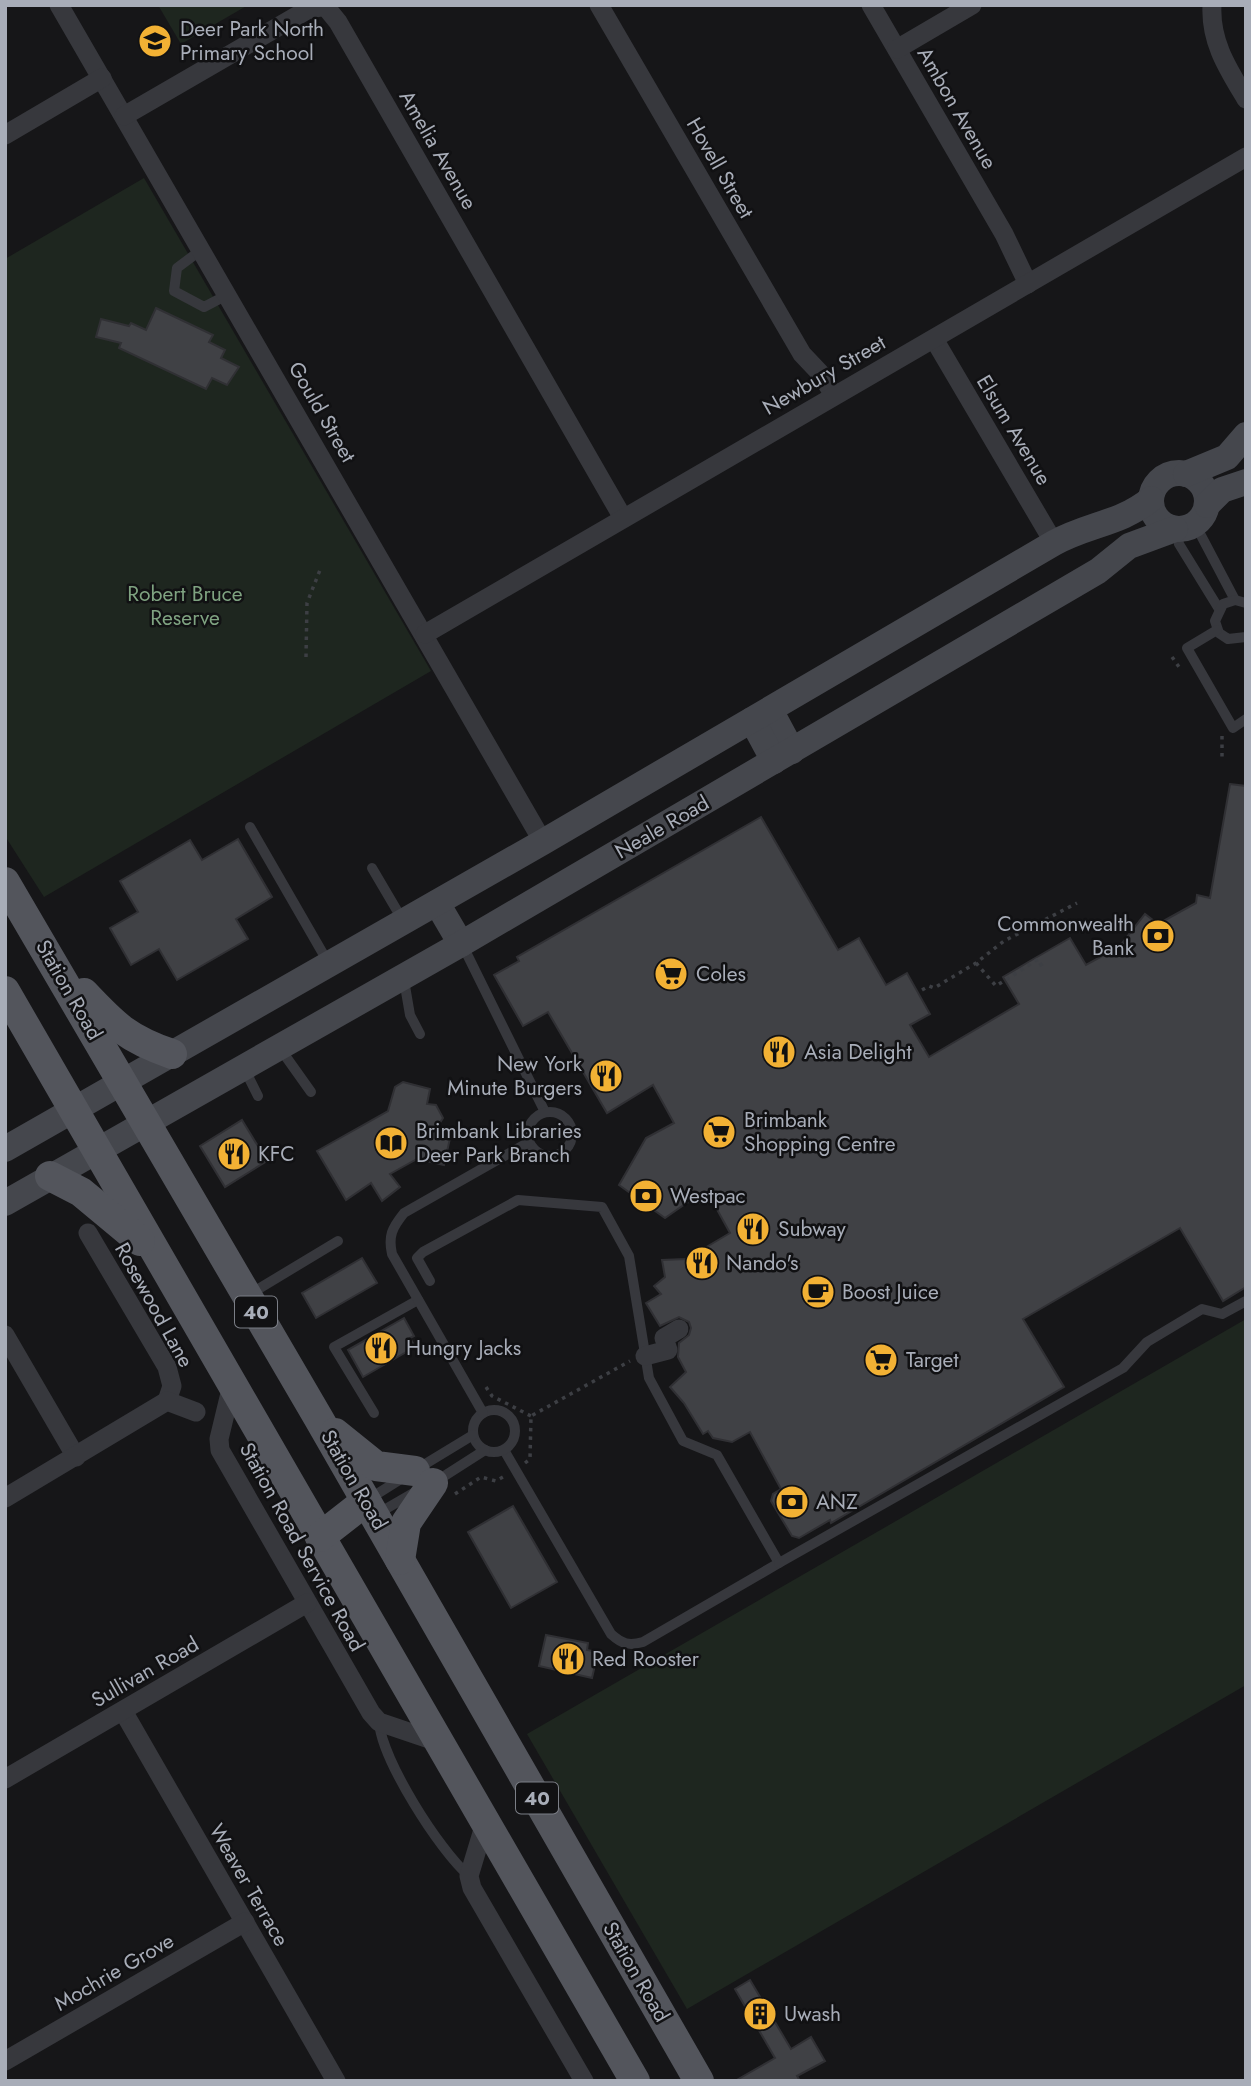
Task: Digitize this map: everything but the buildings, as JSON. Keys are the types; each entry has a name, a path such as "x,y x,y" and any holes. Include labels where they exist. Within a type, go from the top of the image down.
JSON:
{"main road":[{"name":"Station Road","path":"5,882 319,1419 699,2081"},
{"path":"46,951 124,1033 136,1041 172,1054"},
{"name":"40","path":"5,991 99,1149 164,1268 635,2081"},
{"path":"50,1176 81,1192 104,1209 134,1234 164,1268"},
{"path":"319,1419 376,1466 424,1477 406,1523 400,1560"},
{"path":"320,1537 370,1508"}],"street":[{"name":"Gould Street","path":"59,5 543,842"},
{"name":"Hovell Street","path":"599,5 802,355 820,373 827,399"},
{"name":"Ambon Avenue","path":"871,5 1032,282"},
{"path":"897,49 972,5"},
{"path":"1212,5 1212,24 1220,55 1246,99"},
{"name":"Amelia Avenue","path":"124,116 307,10 325,6 338,22 623,518"},
{"path":"5,135 102,78"},
{"name":"Newbury Street","path":"425,634 1246,157"},
{"name":"Elsum Avenue","path":"934,339 1054,543"},
{"path":"1186,474 1201,484 1188,522 1157,518 1152,499 1156,486 1165,477 1186,474 1227,457 1246,435"},
{"name":"Neale Road","path":"5,1203 461,944 783,756 1098,571 1129,546 1188,522 1222,490 1246,482"},
{"path":"5,1149 543,842 1054,543 1076,531 1121,519 1152,499"},
{"path":"761,715 783,756"},
{"path":"437,903 461,944"},
{"name":"Rosewood Lane","path":"88,1233 167,1367 172,1386 167,1401"},
{"path":"645,1356 668,1350 664,1338 679,1329"},
{"path":"5,1335 76,1457"},
{"name":"Station Road Service Road","path":"232,1385 219,1439 220,1450 371,1713 379,1722"},
{"path":"5,1498 167,1401 196,1412"},
{"name":"Sullivan Road","path":"5,1779 307,1603"},
{"name":"Weaver Terrace","path":"123,1711 337,2081"},
{"path":"379,1722 438,1742"},
{"path":"468,1875 485,1823"},
{"name":"Station Road Service Road","path":"468,1875 471,1888 584,2081"},
{"name":"Mochrie Grove","path":"5,2061 245,1922"}],"lane":[{"path":"202,250 177,268 174,291 204,307 228,295"},
{"path":"1188,522 1235,600 1246,603"},
{"path":"1188,522 1180,544 1219,609"},
{"path":"1235,600 1219,609 1215,621 1217,630 1228,639 1246,637"},
{"path":"1217,630 1186,648 1233,728 1246,719"},
{"path":"250,827 330,964"},
{"path":"372,868 404,922"},
{"path":"461,944 545,1112 565,1118 572,1130 569,1144 552,1156 538,1153 529,1142 528,1134 533,1120 545,1112"},
{"path":"403,976 410,1015 420,1034"},
{"path":"279,1046 312,1092"},
{"path":"242,1066 258,1096"},
{"path":"484,1413 392,1254 389,1240 396,1223 413,1208 529,1142"},
{"path":"430,1281 417,1258 423,1252 518,1200 602,1207 629,1256 649,1378 683,1441 717,1455 779,1563"},
{"path":"247,1296 338,1241"},
{"path":"374,1413 334,1347 418,1300"},
{"path":"504,1450 611,1634 619,1641 631,1645 643,1642 1123,1368 1147,1342 1202,1309 1222,1314 1246,1301"},
{"path":"370,1508 424,1477 473,1435 475,1422 484,1413 497,1410 513,1421 516,1434 504,1450"},
{"path":"473,1435 485,1450"},
{"path":"370,1508 424,1477 485,1450 504,1450"},
{"name":"Station Road Service Road","path":"379,1722 385,1750 445,1852 468,1875"}],"path":[{"path":"306,657 307,603 320,570"},
{"path":"922,990 929,986 934,988 976,964 1004,942 1077,903"},
{"path":"976,964 996,986 1038,959 1044,970"},
{"path":"485,1386 492,1396 531,1416"}],"green space":[{"path":"158,5 248,5 181,44"},
{"name":"Robert Bruce Reserve","path":"144,178 431,671 44,897 5,836 5,259"},
{"path":"1246,1319 1246,1685 687,2009 527,1734"}],"place":[{"name":"Deer Park North Primary School","path":"155,41"},
{"name":"Commonwealth Bank","path":"1158,936"},
{"name":"Coles","path":"671,974"},
{"name":"Asia Delight","path":"779,1052"},
{"name":"New York Minute Burgers","path":"606,1076"},
{"name":"Brimbank Shopping Centre","path":"719,1132"},
{"name":"Brimbank Libraries Deer Park Branch","path":"391,1143"},
{"name":"KFC","path":"234,1154"},
{"name":"Westpac","path":"646,1196"},
{"name":"Subway","path":"753,1229"},
{"name":"Nando's","path":"702,1263"},
{"name":"Boost Juice","path":"818,1292"},
{"name":"Hungry Jacks","path":"381,1348"},
{"name":"Target","path":"881,1360"},
{"name":"ANZ","path":"792,1502"},
{"name":"Red Rooster","path":"568,1659"},
{"name":"Uwash","path":"760,2014"}]}
